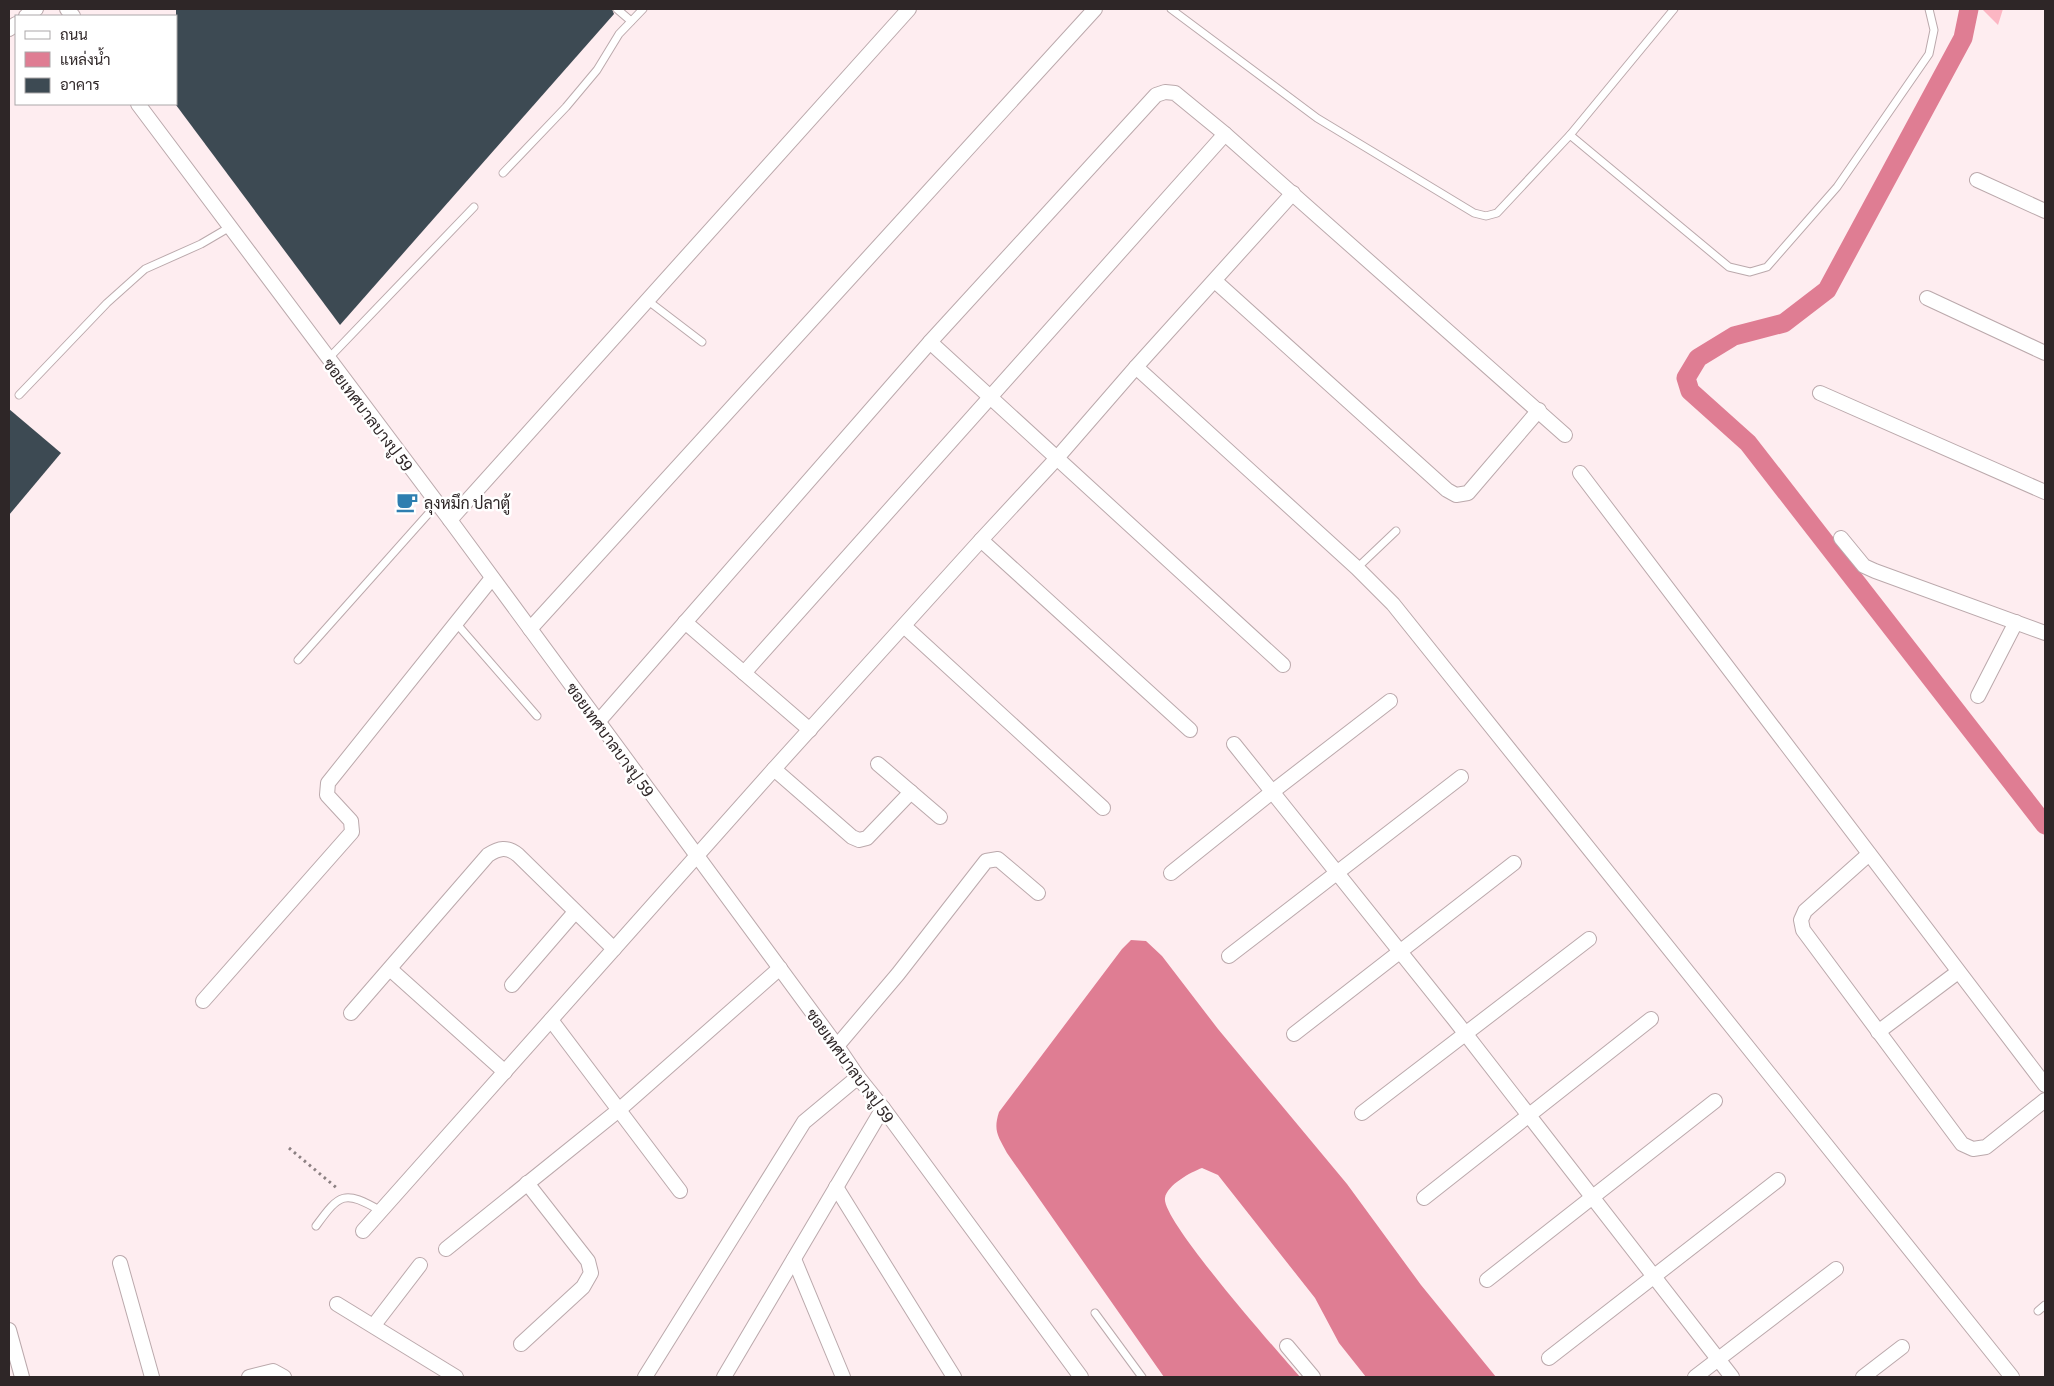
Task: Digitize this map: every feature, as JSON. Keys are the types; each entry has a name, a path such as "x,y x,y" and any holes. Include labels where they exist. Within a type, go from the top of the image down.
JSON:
{"street":[{"path":"450,520 909,9"},
{"path":"530,629 1096,9"},
{"path":"598,722 930,342 1156,95 1165,92 1175,93 1225,134 1565,435"},
{"name":"ซอยเทศบาลบางปู 59","path":"139,105 450,520 858,1077 1081,1377"},
{"path":"744,673 1225,134"},
{"path":"1977,180 2045,211"},
{"path":"363,1231 774,769 1057,458 1136,367 1293,193"},
{"path":"1215,281 1440,483 1456,495 1468,493 1539,410"},
{"path":"1928,298 2045,353"},
{"path":"930,342 1283,665"},
{"path":"1136,367 1357,568 1392,604 2012,1377"},
{"path":"1820,393 2045,492"},
{"path":"1580,472 2045,1085"},
{"path":"1841,538 1864,566 2045,633"},
{"path":"981,540 1190,730"},
{"path":"203,1001 352,832 351,822 327,795 328,783 492,578"},
{"path":"685,622 810,730"},
{"path":"1978,696 2016,622"},
{"path":"904,626 1103,808"},
{"path":"1171,873 1390,701"},
{"path":"1234,744 1401,953 1732,1377"},
{"path":"878,764 940,817"},
{"path":"774,769 852,837 859,840 867,838 910,792"},
{"path":"1229,956 1461,777"},
{"path":"351,1013 488,855 495,850 504,848 511,850 614,949"},
{"path":"1869,854 1805,911 1801,920 1803,930 1962,1144 1973,1149 1986,1146 2045,1100"},
{"path":"837,1046 898,974 986,861 998,859 1038,893"},
{"path":"1294,1034 1401,953 1514,863"},
{"path":"512,985 575,912"},
{"path":"1362,1113 1589,939"},
{"path":"446,1249 620,1109 780,968"},
{"path":"390,969 504,1072"},
{"path":"1878,1032 1958,972"},
{"path":"1424,1198 1651,1018"},
{"path":"551,1020 680,1190"},
{"path":"645,1377 804,1122 858,1077"},
{"path":"1487,1280 1715,1101"},
{"path":"727,1375 882,1108"},
{"path":"1549,1358 1778,1180"},
{"path":"521,1344 583,1287 591,1273 588,1261 527,1183"},
{"path":"836,1187 954,1377"},
{"path":"794,1259 843,1377"},
{"path":"120,1263 152,1377"},
{"path":"374,1325 420,1265"},
{"path":"1694,1377 1836,1269"},
{"path":"338,1304 456,1377"},
{"path":"9,1330 22,1377"},
{"path":"1287,1346 1312,1377"},
{"path":"1863,1377 1902,1347"},
{"path":"249,1377 274,1371 284,1377"}],"lane":[{"path":"617,9 631,21"},
{"path":"503,173 566,107 596,70 620,34 643,9"},
{"path":"1171,9 1318,118 1486,216 1497,213 1570,135 1674,9"},
{"path":"1570,135 1729,267 1750,272 1767,267 1837,187 1930,54 1934,30 1928,9"},
{"path":"328,359 474,207"},
{"path":"19,395 107,303 145,269 202,244 230,227"},
{"path":"647,300 702,342"},
{"path":"298,660 437,504"},
{"path":"1357,568 1396,531"},
{"path":"456,623 537,716"},
{"path":"316,1226 332,1204 341,1198 359,1198 381,1211"},
{"path":"2038,1311 2045,1305"},
{"path":"1095,1313 1138,1376"}],"path":[{"path":"289,1148 348,1198"}],"shaded area":[{"path":"1982,9 2003,9 1998,25"}],"water":[{"path":"1131,940 1146,941 1162,956 1218,1029 1347,1184 1421,1285 1496,1377 1366,1377 1339,1343 1315,1298 1218,1175 1202,1168 1186,1176 1170,1188 1165,1198 1169,1211 1181,1232 1200,1258 1300,1377 1164,1377 1007,1153 999,1138 996,1124 999,1112 1122,949"}],"building":[{"path":"176,9 612,9 614,14 340,325 176,105 178,105 178,15 176,15"},
{"path":"9,409 61,453 9,515"}],"waterway":[{"path":"1969,9 1963,38 1827,290 1784,323 1734,336 1698,358 1686,378 1690,391 1748,443 2045,825"}],"place":[{"name":"ลุงหมึก ปลาตู้","path":"407,502"}]}
